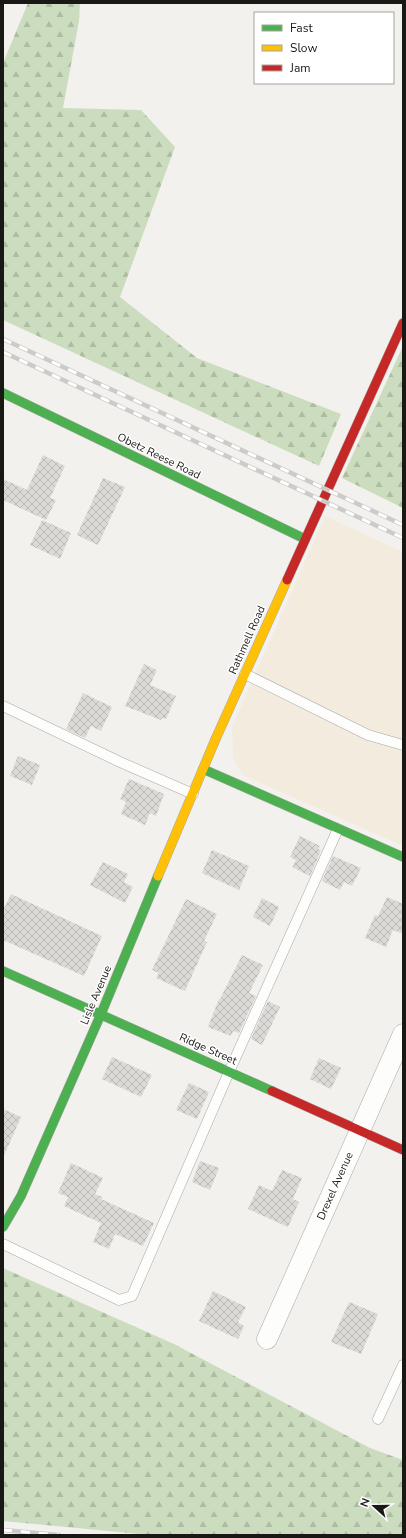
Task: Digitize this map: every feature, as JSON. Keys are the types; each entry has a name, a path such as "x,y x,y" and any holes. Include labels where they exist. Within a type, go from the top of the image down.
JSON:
{"street":[{"name":"Rathmell Road","path":"203,769 403,323"},
{"name":"Obetz Reese Road","path":"3,393 305,540"},
{"name":"Lisle Avenue","path":"3,1227 21,1196 101,1014 203,769"},
{"path":"203,769 403,857"},
{"name":"Ridge Street","path":"3,971 403,1150"},
{"name":"Drexel Avenue","path":"267,1339 403,1034"}],"lane":[{"path":"245,674 368,735 403,745"},
{"path":"3,706 120,762 193,794"},
{"path":"3,1244 119,1300 132,1296 229,1072 338,829"},
{"path":"378,1419 403,1365"}],"shaded area":[{"path":"325,516 403,552 403,846 243,775 233,758 232,727"}],"green space":[{"path":"28,3 80,3 79,21 63,108 141,110 175,147 120,297 197,358 341,414 319,466 3,320 3,63"},
{"path":"403,346 403,508 342,478"},
{"path":"3,1268 174,1344 370,1448 403,1460 403,1535 150,1535 3,1521"}],"building":[{"path":"43,455 65,466 50,498 56,500 46,520 3,500 3,479 27,490"},
{"path":"103,478 125,487 98,545 77,535"},
{"path":"42,520 71,533 60,559 30,545"},
{"path":"144,664 157,670 150,685 176,696 166,719 162,718 161,720 125,706"},
{"path":"83,693 112,707 101,731 91,726 85,738 66,729"},
{"path":"18,756 40,765 32,785 10,776"},
{"path":"129,779 164,794 156,816 150,813 145,825 121,814 126,802 120,799"},
{"path":"300,836 320,846 318,849 321,850 310,876 292,867 296,860 290,857"},
{"path":"212,850 249,866 239,890 202,873"},
{"path":"333,856 361,868 352,886 344,882 340,890 322,881"},
{"path":"103,862 128,874 124,882 133,887 125,903 90,885"},
{"path":"11,894 102,936 84,976 3,940 3,911"},
{"path":"387,897 403,904 403,934 393,930 386,947 365,938 375,915 378,916"},
{"path":"262,898 279,907 270,926 253,917"},
{"path":"186,899 217,914 204,941 207,942 185,991 156,978 159,973 152,970"},
{"path":"242,955 263,965 249,993 256,996 239,1033 233,1031 231,1036 208,1027 219,999"},
{"path":"268,1001 280,1007 262,1045 251,1039"},
{"path":"112,1057 152,1075 141,1097 102,1079"},
{"path":"319,1058 341,1068 331,1089 310,1079"},
{"path":"189,1083 209,1092 197,1119 176,1110"},
{"path":"3,1109 21,1117 3,1158"},
{"path":"200,1161 219,1168 210,1190 192,1182"},
{"path":"71,1163 103,1178 95,1194 102,1197 101,1199 154,1223 143,1246 115,1234 109,1249 93,1242 101,1223 64,1206 68,1197 58,1193"},
{"path":"282,1170 302,1178 293,1199 299,1202 288,1227 248,1209 259,1185 272,1191"},
{"path":"213,1291 246,1307 238,1322 244,1326 238,1339 199,1321"},
{"path":"349,1302 378,1314 361,1354 331,1342"}],"railway":[{"path":"3,339 403,525"},
{"path":"3,352 403,538"},
{"path":"3,1530 59,1535"}],"traffic: fast":[{"path":"3,393 305,539"},
{"path":"203,769 403,857"},
{"path":"3,1227 21,1196 101,1014 158,876"},
{"path":"3,971 272,1091"}],"traffic: slow":[{"path":"158,876 216,738 287,580"}],"traffic: jam":[{"path":"287,580 403,323"},
{"path":"272,1091 403,1150"}]}
